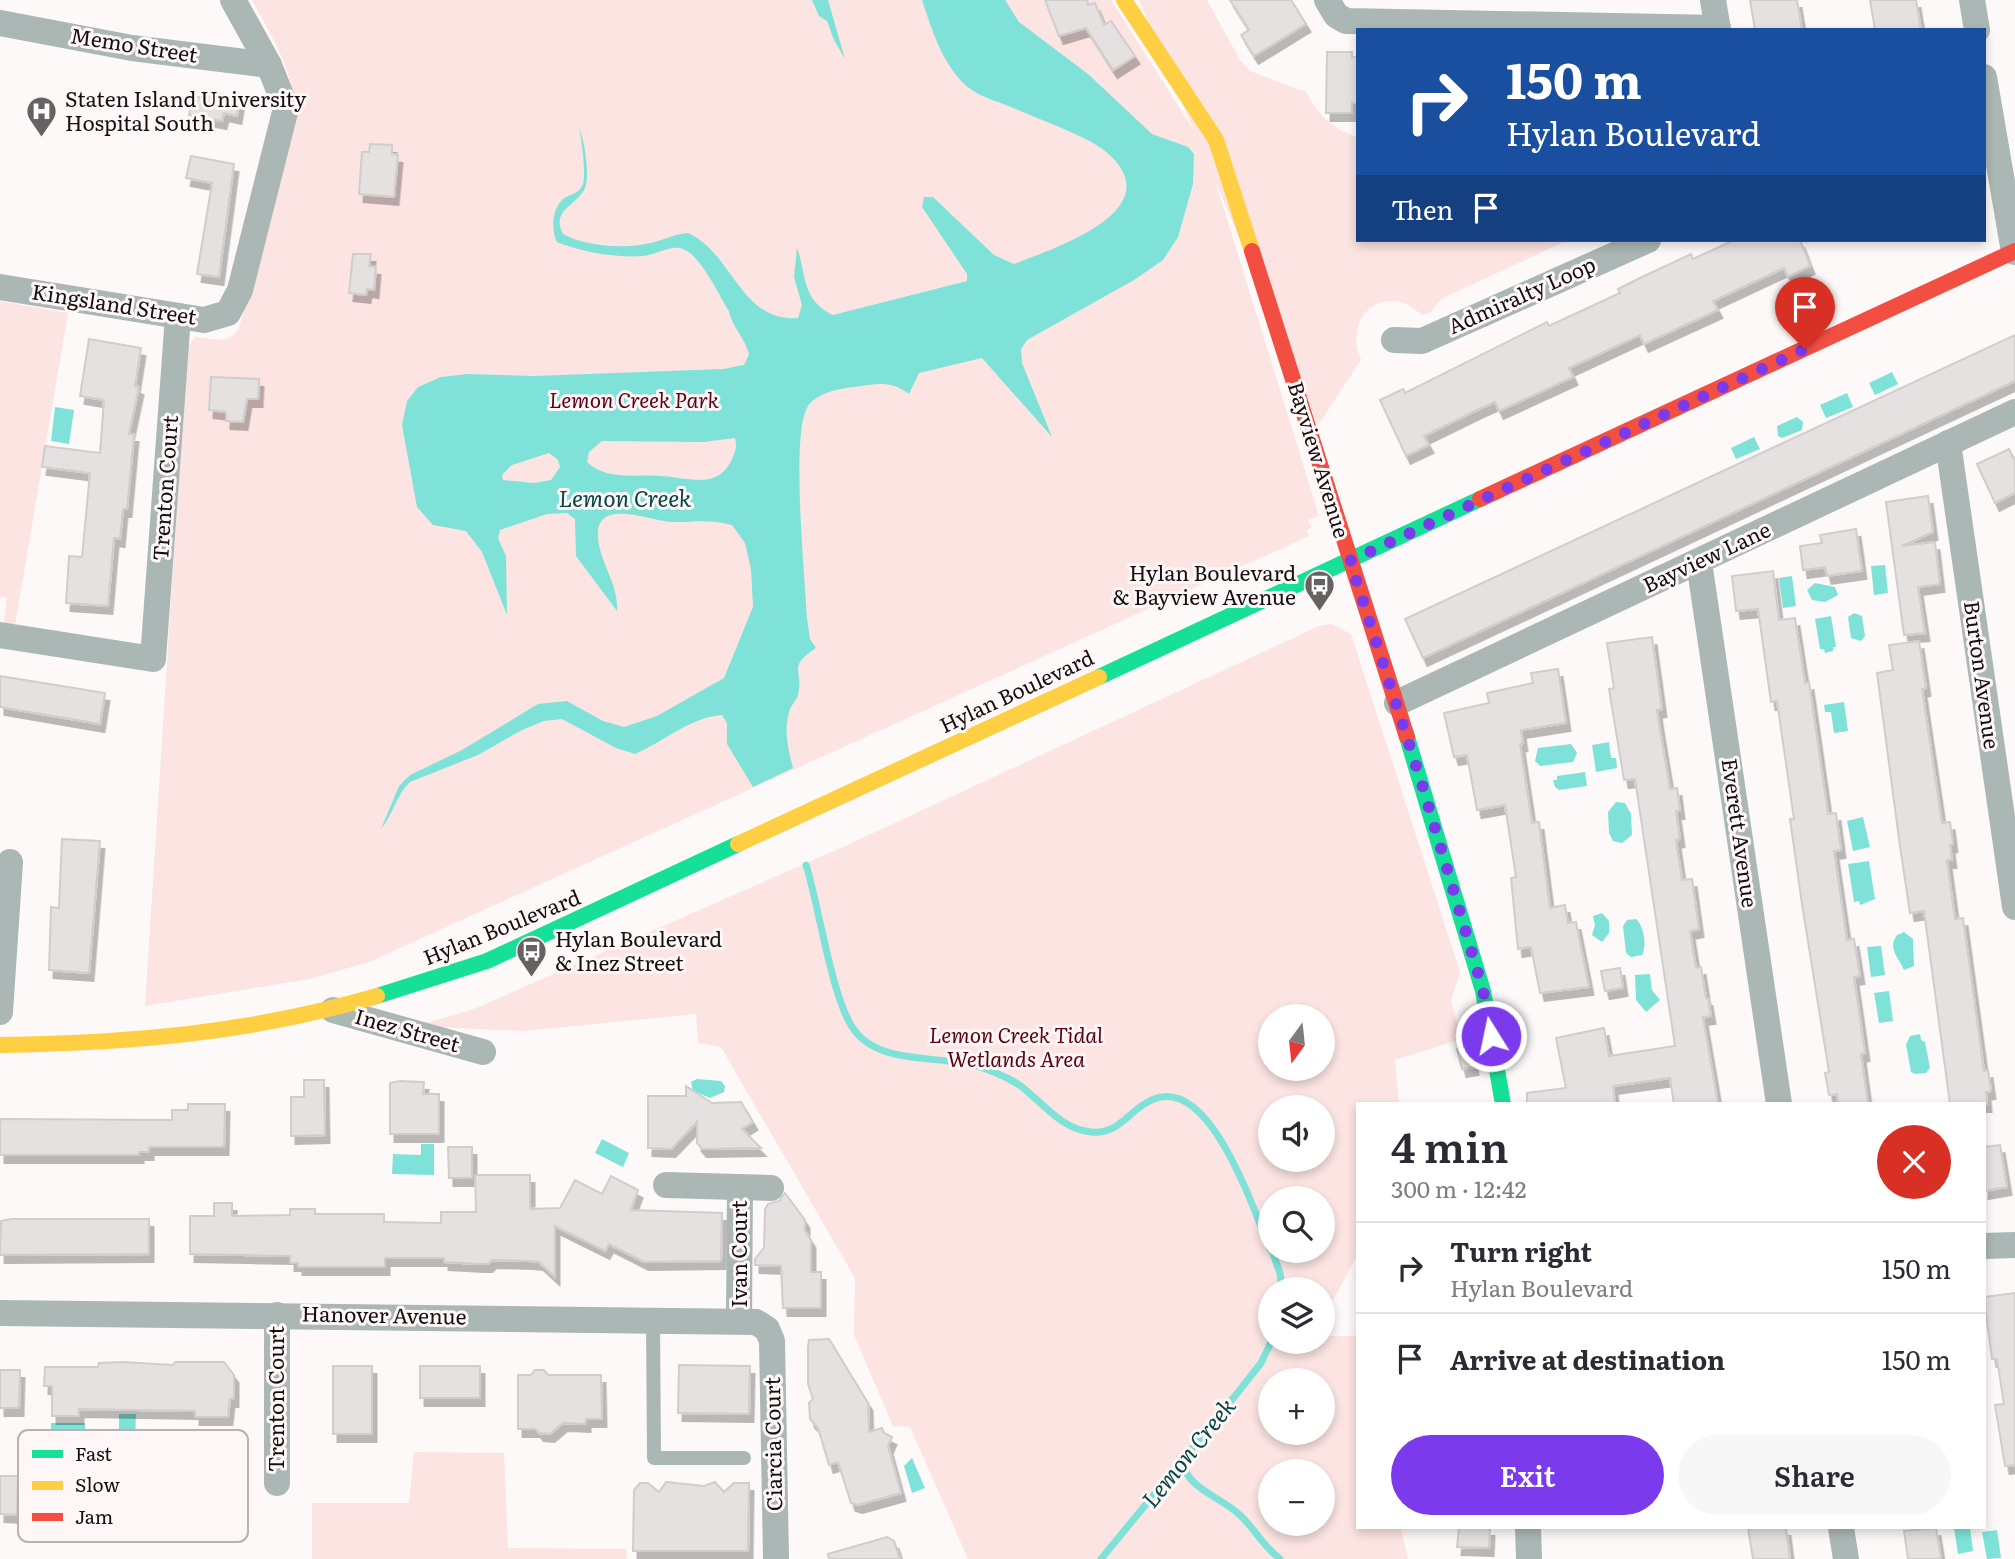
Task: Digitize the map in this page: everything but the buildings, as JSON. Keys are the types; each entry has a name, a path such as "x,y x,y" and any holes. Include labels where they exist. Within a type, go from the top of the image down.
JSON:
{"main road":[{"name":"Bayview Avenue","path":"1124,0 1216,140 1397,702 1483,990 1503,1102"},
{"name":"Hylan Boulevard","path":"0,1045 181,1037 331,1009 487,961 2014,252"}],"street":[{"path":"233,0 269,65"},
{"path":"1327,0 1336,15 1346,21 1672,28"},
{"path":"1713,0 1718,28"},
{"path":"1972,0 1977,28"},
{"name":"Memo Street","path":"0,23 132,48 269,65"},
{"name":"Kingsland Street","path":"0,287 204,320 228,313 240,290 286,108 269,65"},
{"path":"1986,89 2014,252"},
{"name":"Admiralty Loop","path":"1394,340 1422,341 1644,242"},
{"name":"Trenton Court","path":"0,635 153,659 178,316"},
{"name":"Bayview Lane","path":"1397,702 2015,412"},
{"name":"Burton Avenue","path":"1948,443 2015,907"},
{"name":"Everett Avenue","path":"1699,562 1779,1102"},
{"path":"0,1012 10,862"},
{"name":"Inez Street","path":"331,1009 483,1052"},
{"name":"Ivan Court","path":"666,1185 771,1188"},
{"name":"Ivan Court","path":"739,1321 740,1187"},
{"path":"1986,1246 2015,1245"},
{"name":"Hanover Avenue","path":"0,1313 653,1319 756,1322 767,1329"},
{"name":"Trenton Court","path":"277,1315 277,1483"},
{"name":"Ciarcia Court","path":"767,1329 772,1341 776,1559"},
{"path":"1528,1529 1529,1559"},
{"path":"1841,1529 1846,1559"}],"lane":[{"path":"653,1319 654,1458 744,1458"}],"green space":[{"name":"Lemon Creek Park","path":"252,0 1111,0 1205,148 1319,516 1308,520 1312,528 1307,530 1309,536 369,962 309,979 145,1006 187,349 195,337 225,339 235,334 239,328 292,129 293,109 289,76"},
{"path":"1139,0 1207,0 1240,60 1250,71 1306,92 1327,120 1356,136 1356,242 1564,242 1441,299 1430,313 1422,315 1408,305 1394,301 1381,302 1370,308 1357,329 1361,360 1318,425"},
{"path":"0,301 68,313 14,631 3,629 7,598 0,596"},
{"name":"Lemon Creek Tidal Wetlands Area","path":"1331,624 1351,634 1460,972 1451,1001 1461,1039 1395,1060 1399,1102 1356,1102 1356,1258 1335,1297 1335,1277 1258,1277 1258,1354 1335,1354 1335,1336 1356,1336 1356,1529 1401,1529 1408,1559 968,1559 910,1427 893,1426 854,1335 855,1278 721,1047 698,1043 696,1014 523,1031 436,1027 427,1023 474,1009 843,847 1319,626"},
{"path":"414,1452 504,1453 508,1548 626,1549 627,1559 312,1559 312,1503 409,1503"}],"water":[{"path":"812,0 828,0 845,59 827,21 819,16"},
{"path":"922,0 1005,0 1019,22 1088,74 1152,134 1188,147 1194,154 1193,184 1178,237 1163,260 1134,280 1027,340 1021,349 1022,363 1052,437 982,358 919,373 909,394 896,387 876,384 821,395 807,408 802,424 799,477 807,618 810,639 816,648 801,660 798,670 798,694 788,716 787,739 793,768 753,787 727,744 727,723 722,715 699,720 635,754 616,748 562,719 544,721 478,755 410,782 381,829 399,786 410,775 462,750 538,704 567,701 603,721 624,727 657,716 724,678 753,607 751,569 745,543 732,525 710,521 673,522 615,514 605,517 599,525 598,538 615,592 617,611 576,556 575,519 567,513 547,514 500,530 498,538 506,556 507,615 482,552 466,531 433,525 417,507 402,425 407,401 418,387 441,377 468,374 534,376 723,369 744,365 749,354 709,277 697,260 685,250 675,248 643,256 622,256 588,251 557,242 553,226 556,209 562,200 577,192 583,184 579,129 586,158 586,183 582,194 562,213 560,226 563,234 592,244 625,246 651,243 688,233 703,242 716,255 738,284 763,310 779,317 798,318 802,305 794,277 797,248 810,294 815,302 833,315 967,281 967,274 922,207 924,197 933,197 994,255 1014,264 1079,237 1118,208 1126,191 1123,172 1105,151 1076,135 986,98 969,88 945,59","holes":["735,438 735,451 726,469 710,479 612,474 587,462 589,452 602,441 703,442","549,453 558,460 560,467 551,480 534,483 503,480 502,475 512,465"]},
{"path":"1892,372 1898,384 1875,395 1869,383"},
{"path":"1847,393 1853,407 1826,418 1820,405"},
{"path":"55,407 74,410 69,444 51,441"},
{"path":"1797,417 1803,422 1802,430 1782,438 1778,436 1777,426"},
{"path":"1754,437 1760,449 1736,459 1731,448"},
{"path":"1885,565 1888,593 1874,595 1871,566"},
{"path":"1792,576 1796,606 1783,608 1779,578"},
{"path":"1815,583 1835,587 1838,595 1825,602 1812,600 1807,590"},
{"path":"1854,613 1862,616 1865,636 1861,641 1851,638 1848,617"},
{"path":"1831,616 1836,647 1825,653 1824,649 1820,649 1815,619"},
{"path":"1844,702 1848,731 1834,733 1831,712 1825,712 1824,705"},
{"path":"1609,742 1611,758 1616,758 1617,768 1596,772 1592,745"},
{"path":"1571,744 1577,753 1573,762 1540,766 1535,761 1538,748"},
{"path":"1585,772 1587,786 1559,790 1555,787 1553,780 1557,780 1557,776"},
{"path":"1616,802 1625,803 1631,814 1632,835 1622,843 1613,841 1609,833 1608,812"},
{"path":"1863,817 1870,847 1853,851 1847,821"},
{"path":"1869,861 1875,899 1860,905 1859,901 1854,902 1848,864"},
{"path":"1602,913 1609,921 1609,933 1602,942 1592,935 1595,925 1593,916"},
{"path":"1636,919 1643,931 1644,947 1642,955 1631,957 1626,953 1623,926 1627,920"},
{"path":"1904,932 1913,939 1914,966 1904,970 1893,944 1897,935"},
{"path":"1881,946 1885,975 1871,977 1867,947"},
{"path":"1650,974 1652,990 1660,1000 1646,1012 1636,1000 1635,975"},
{"path":"1889,991 1893,1021 1879,1023 1874,993"},
{"path":"1920,1034 1921,1040 1925,1042 1930,1068 1926,1073 1915,1074 1911,1072 1906,1045 1910,1036"},
{"path":"697,1079 721,1081 725,1086 724,1092 710,1098 693,1091 691,1082"},
{"path":"602,1139 629,1153 623,1167 595,1153"},
{"path":"421,1144 434,1144 434,1175 392,1174 393,1154 421,1155"},
{"path":"119,1414 136,1414 135,1430 119,1430"},
{"path":"51,1423 85,1423 85,1430 51,1430"},
{"path":"912,1458 925,1488 912,1493 904,1466"},
{"path":"1954,1529 1970,1529 1973,1551 1958,1554"},
{"path":"1997,1530 2001,1558 1987,1559 1982,1532"}],"waterway":[{"name":"Lemon Creek","path":"806,865 839,998 855,1031 866,1042 880,1050 896,1054 983,1068 1019,1085 1065,1123 1091,1132 1101,1132 1118,1125 1154,1099 1175,1097 1194,1108 1211,1126 1241,1178 1258,1219"},
{"name":"Lemon Creek","path":"1276,1263 1280,1277"},
{"name":"Lemon Creek","path":"1101,1559 1239,1391 1265,1354"},
{"path":"1181,1462 1192,1481 1234,1510 1280,1559"}],"traffic: fast":[{"path":"1099,677 1480,499"},
{"path":"1407,737 1483,991 1503,1102"},
{"path":"377,996 487,961 738,844"}],"traffic: slow":[{"path":"1124,0 1216,140 1252,251"},
{"path":"738,844 1099,677"},
{"path":"0,1045 96,1042 190,1034 283,1019 377,996"}],"traffic: jam":[{"path":"1252,251 1407,737"},
{"path":"1480,499 2015,251"}],"place":[{"name":"Staten Island University Hospital South","path":"42,139"},
{"name":"Hylan Boulevard & Bayview Avenue","path":"1319,613"},
{"name":"Hylan Boulevard & Inez Street","path":"532,979"}],"route":[{"path":"1491,1036 1483,990 1421,781 1350,561 1805,349"}]}
